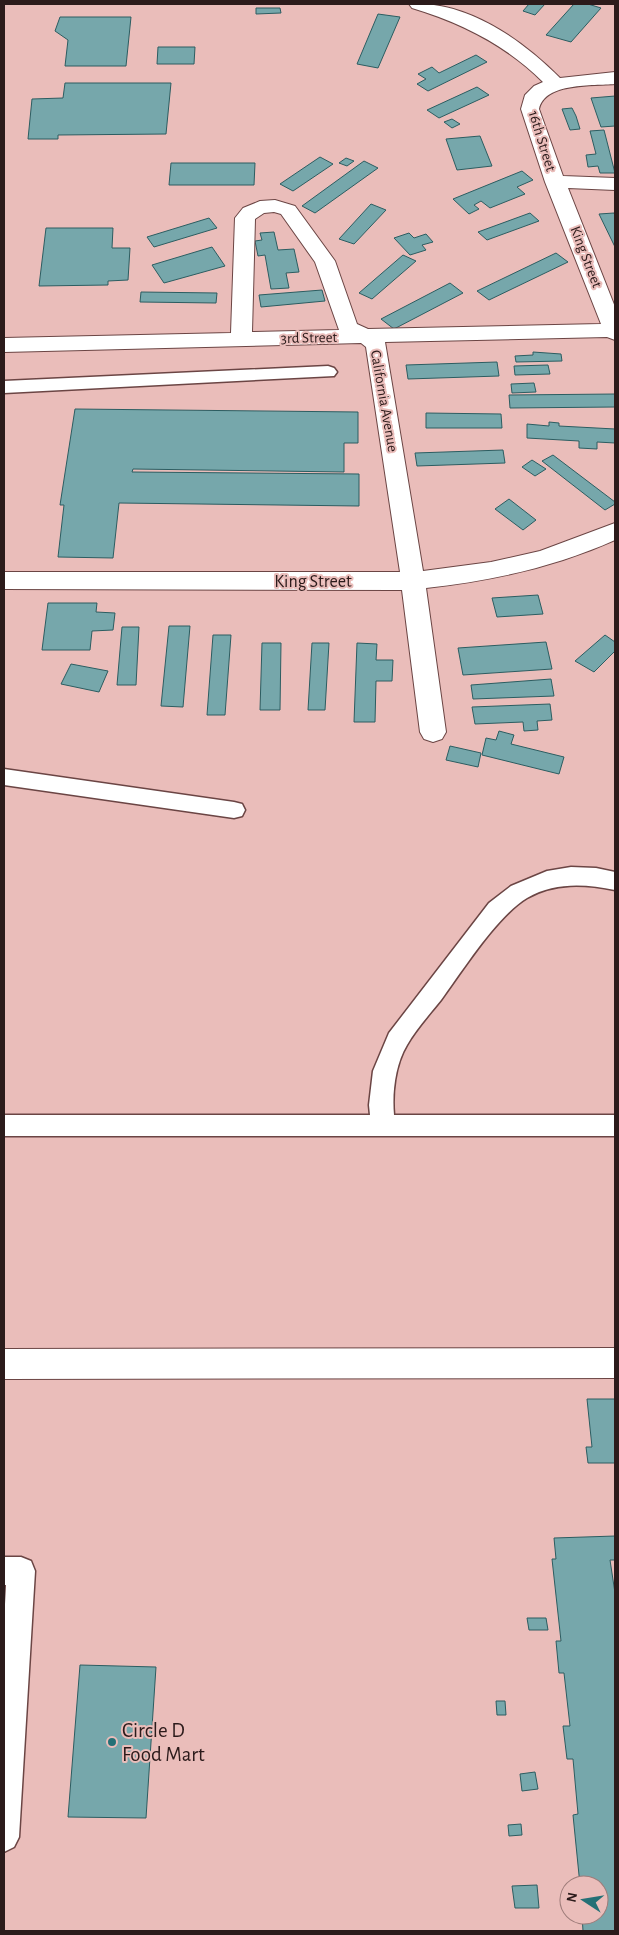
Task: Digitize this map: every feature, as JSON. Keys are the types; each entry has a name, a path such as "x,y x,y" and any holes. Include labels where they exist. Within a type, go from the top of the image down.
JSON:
{"street":[{"path":"418,4 466,20 496,34 530,58 555,84"},
{"name":"16th Street","path":"556,182 530,109 532,99 541,90 555,84 615,78"},
{"path":"556,182 615,184"},
{"name":"King Street","path":"556,182 615,331"},
{"name":"California Avenue","path":"241,340 245,218 250,212 260,207 275,206 288,210 325,261 348,328 367,337 376,345 413,581 434,732"},
{"name":"3rd Street","path":"4,346 615,331"},
{"name":"King Street","path":"4,581 413,581 466,575 523,564 612,539"},
{"path":"4,1364 615,1363"}],"lane":[{"path":"4,387 328,372"},
{"path":"4,777 234,810"},
{"path":"383,1126 382,1105 385,1071 398,1040 497,909 520,892 547,880 571,876 596,877 615,881"},
{"path":"4,1126 615,1126"},
{"path":"4,1571 22,1571 8,1727 4,1837"}],"building":[{"path":"529,4 545,4 535,15 523,11"},
{"path":"574,4 588,4 601,8 571,42 546,35"},
{"path":"256,8 280,8 281,13 256,14"},
{"path":"378,14 400,17 378,68 357,64"},
{"path":"60,17 131,17 126,66 65,66 68,40 55,31"},
{"path":"158,47 195,47 194,64 157,64"},
{"path":"476,55 487,62 428,91 417,84 426,79 418,74 432,67 439,73"},
{"path":"65,83 171,83 166,134 58,135 58,139 28,139 32,99 63,98"},
{"path":"477,87 489,95 439,118 427,110"},
{"path":"615,96 615,126 601,127 591,98"},
{"path":"572,108 580,129 570,130 562,109"},
{"path":"452,119 460,124 452,128 444,122"},
{"path":"604,130 615,173 600,173 598,166 588,167 586,155 596,154 590,131"},
{"path":"480,136 492,166 457,170 446,139"},
{"path":"320,157 333,164 293,191 280,184"},
{"path":"346,158 354,161 347,166 339,163"},
{"path":"364,161 378,168 315,213 302,206"},
{"path":"171,163 255,163 254,185 169,185"},
{"path":"522,171 533,180 517,187 525,194 490,208 481,201 474,205 479,209 469,214 453,199"},
{"path":"371,204 386,210 354,244 339,239"},
{"path":"530,213 539,221 487,240 478,232"},
{"path":"614,213 615,216 615,247 599,214"},
{"path":"209,218 217,228 154,247 147,237"},
{"path":"46,228 113,228 112,248 130,248 128,280 108,281 108,285 39,286"},
{"path":"274,232 278,250 294,249 299,272 286,273 289,288 271,289 265,255 258,256 255,241 262,240 260,233"},
{"path":"409,233 414,238 426,234 433,242 422,245 426,250 410,255 394,238"},
{"path":"212,247 225,266 164,283 152,265"},
{"path":"556,253 568,262 489,300 477,291"},
{"path":"403,255 416,261 372,299 359,293"},
{"path":"450,283 463,293 394,329 381,319"},
{"path":"322,290 325,301 261,307 259,295"},
{"path":"141,292 217,293 216,303 140,302"},
{"path":"533,352 561,354 562,361 516,362 515,356 533,355"},
{"path":"497,362 499,376 408,379 406,365"},
{"path":"548,365 550,374 515,375 514,366"},
{"path":"534,383 536,392 512,393 511,384"},
{"path":"615,394 615,407 510,408 509,395"},
{"path":"75,409 358,412 358,443 344,443 344,472 133,469 132,472 359,474 359,506 119,503 113,558 58,557 64,505 60,505"},
{"path":"426,413 501,414 502,428 426,428"},
{"path":"549,422 559,423 559,426 615,429 615,443 597,442 597,449 579,448 579,441 527,438 527,424 549,426"},
{"path":"503,450 505,463 417,466 415,453"},
{"path":"553,455 615,502 615,504 605,510 542,461"},
{"path":"532,460 546,469 535,476 522,467"},
{"path":"509,499 536,520 523,530 495,509"},
{"path":"538,595 543,614 497,617 492,598"},
{"path":"48,603 97,603 96,612 115,613 113,630 92,631 90,650 42,650"},
{"path":"169,626 190,626 183,707 161,706"},
{"path":"122,627 139,627 136,685 117,685"},
{"path":"213,635 231,635 225,715 207,715"},
{"path":"605,635 615,642 615,651 594,672 575,661"},
{"path":"546,642 552,669 463,675 458,648"},
{"path":"262,643 281,643 280,710 260,710"},
{"path":"312,643 329,643 325,710 308,710"},
{"path":"357,643 377,644 376,660 393,660 392,681 376,681 375,722 354,722"},
{"path":"71,664 108,671 99,692 61,684"},
{"path":"551,679 554,696 473,699 471,685"},
{"path":"550,704 552,720 537,721 538,730 524,731 523,722 475,724 472,707"},
{"path":"499,731 514,735 511,744 564,757 559,774 482,755 486,738 496,740"},
{"path":"450,746 481,753 478,767 446,760"},
{"path":"587,1399 615,1399 615,1463 588,1463 586,1447 592,1447"},
{"path":"615,1536 615,1560 610,1560 615,1593 615,1931 583,1931 583,1925 609,1925 609,1875 579,1875 573,1815 578,1814 573,1759 567,1759 563,1726 570,1726 564,1673 559,1673 556,1641 561,1641 552,1559 556,1559 554,1538"},
{"path":"527,1618 546,1618 548,1630 529,1630"},
{"name":"Circle D Food Mart","path":"80,1665 156,1667 146,1818 68,1817"},
{"path":"496,1701 505,1701 506,1715 497,1715"},
{"path":"535,1772 538,1789 522,1791 520,1774"},
{"path":"521,1824 522,1835 509,1836 508,1825"},
{"path":"537,1885 539,1908 515,1908 512,1886"}],"place":[{"name":"Circle D Food Mart","path":"112,1742"}]}
